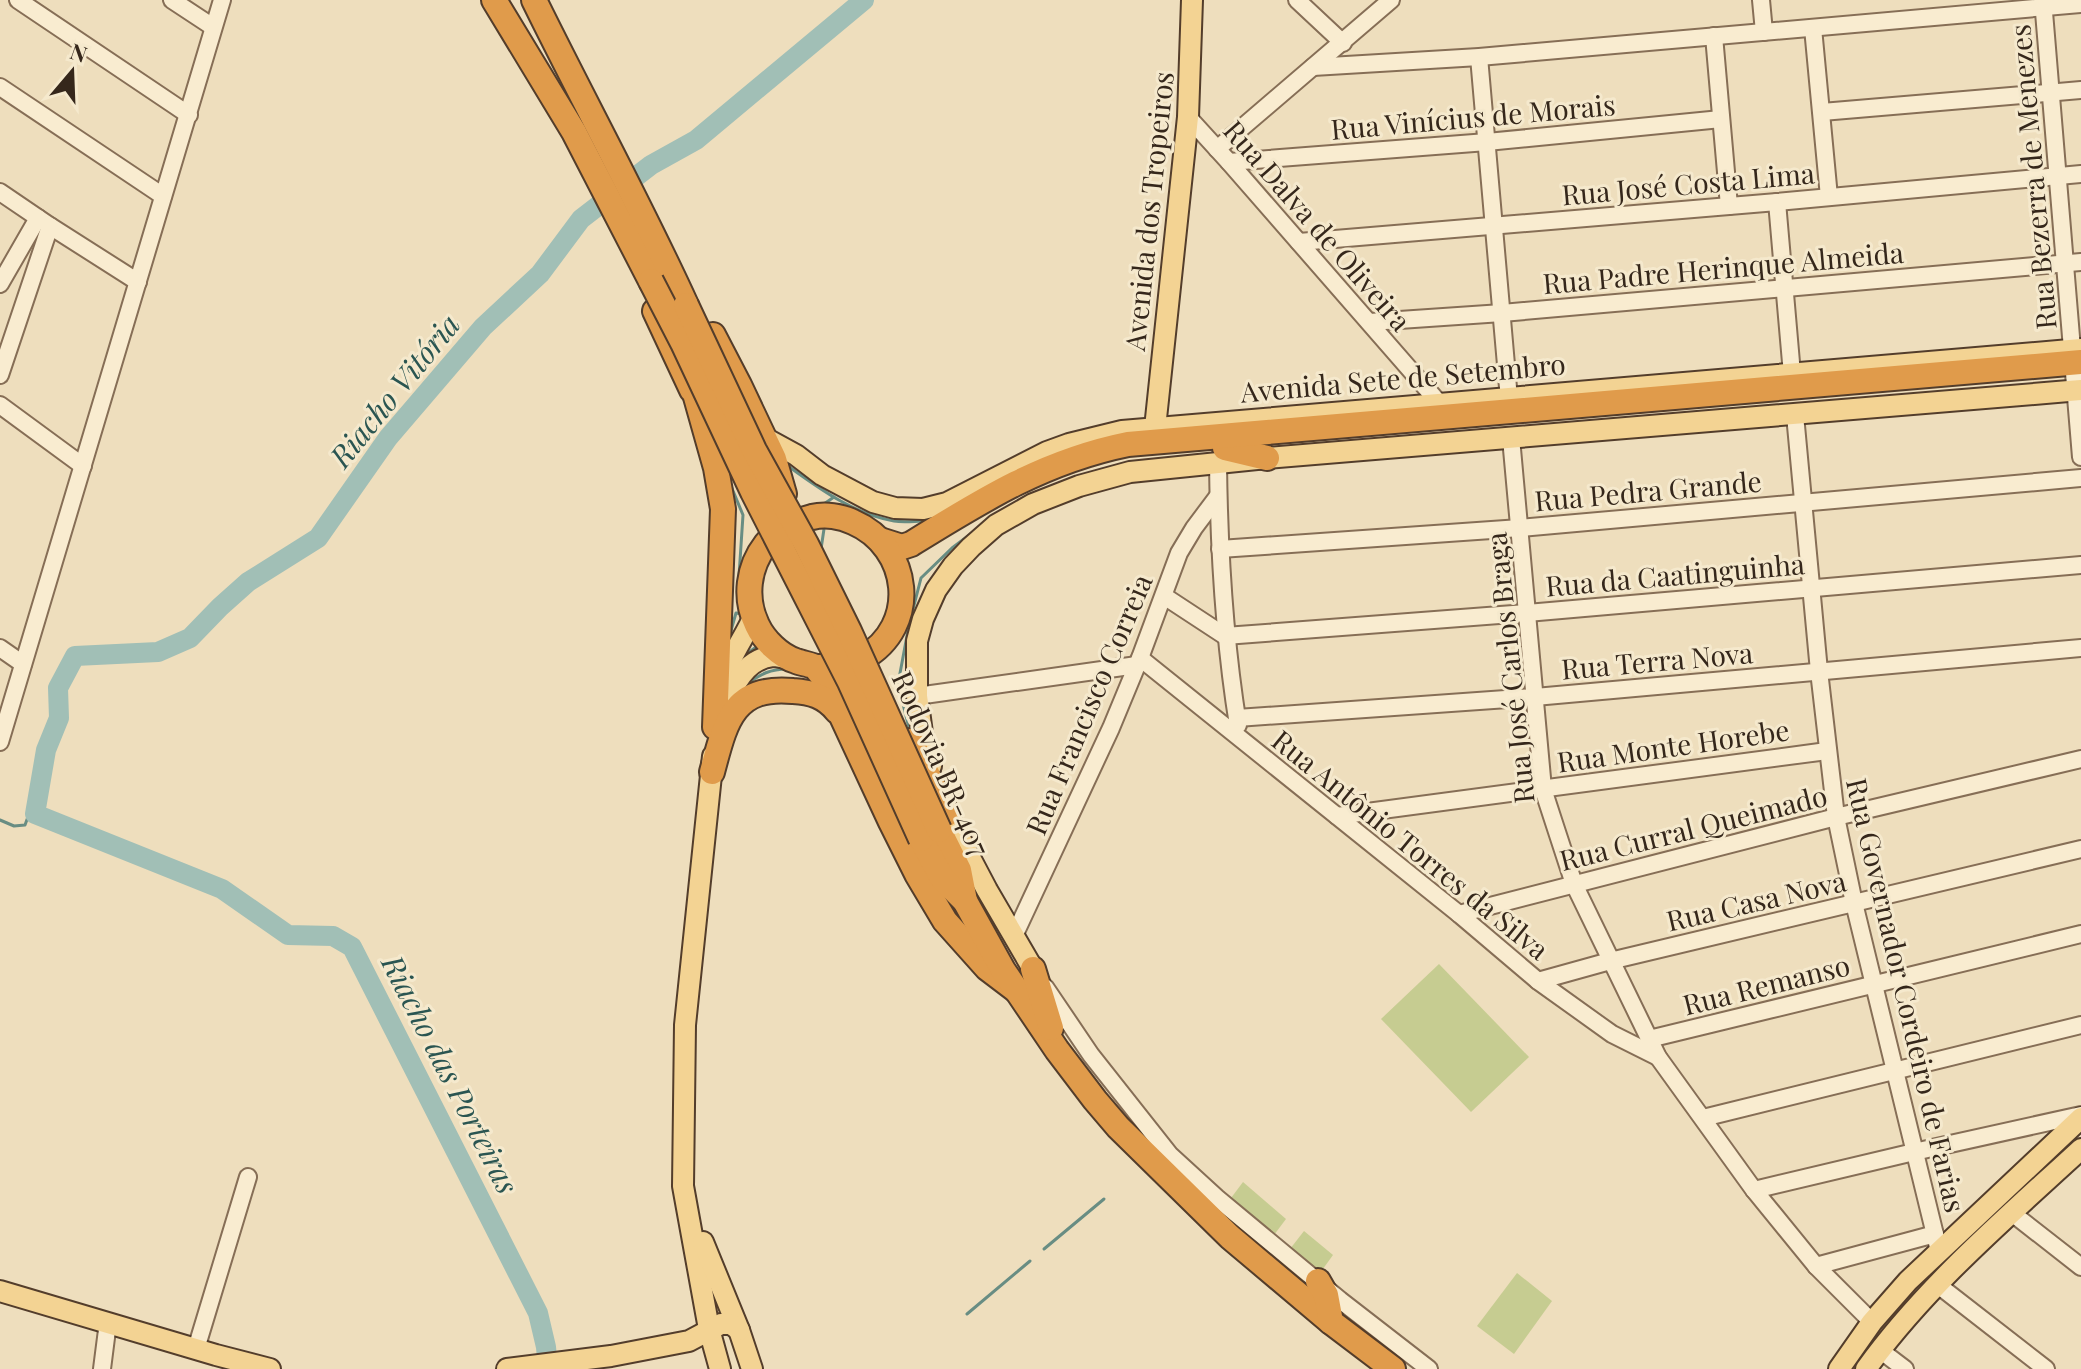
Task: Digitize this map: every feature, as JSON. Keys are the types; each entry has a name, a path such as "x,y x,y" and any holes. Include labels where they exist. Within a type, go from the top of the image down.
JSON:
{"highway":[{"path":"494,0 594,152"},
{"path":"534,0 594,152"},
{"name":"Rodovia BR-407","path":"594,152 651,229 737,415 849,631 936,828 942,878 965,901 1016,990"},
{"name":"Rodovia BR-407","path":"594,152 624,229 683,343 753,492 850,682 936,828"},
{"path":"651,229 677,263 739,385 774,459 787,498 800,511 844,517 868,528 886,546 898,569 902,594 896,620 883,642 879,663 882,682 936,828"},
{"path":"638,256 637,268 668,341 764,532 764,547"},
{"name":"Avenida Sete de Setembro","path":"880,540 902,547 911,544 1046,468 1096,450 1128,444 1393,415 2077,369"},
{"name":"Avenida Sete de Setembro","path":"898,569 906,556 1021,493 1098,462 1127,456 1221,456 2077,369"},
{"path":"696,397 716,468 723,509 715,727"},
{"path":"1072,458 1093,438"},
{"path":"1221,456 1267,458"},
{"path":"818,515 793,522 773,536 758,555 750,578 749,602 757,626 772,646 792,660 815,667 840,666 863,658 883,642"},
{"path":"815,667 825,680 904,848 945,921 987,968 1016,990 1095,1100 1129,1137 1230,1237 1331,1322 1393,1369"},
{"path":"712,772 726,722 735,710 759,693 775,689 807,692 820,696 841,716"},
{"path":"1033,969 1057,1050"},
{"path":"1318,1281 1326,1295 1331,1322"}],"main road":[{"name":"Avenida dos Tropeiros","path":"1155,428 1188,117 1192,0"},
{"name":"Avenida Sete de Setembro","path":"763,437 796,455 835,483 873,502 895,508 923,509 947,503 1047,452 1122,431 1393,415 1440,404 1792,374 2077,369"},
{"path":"1267,458 1795,415 2077,369"},
{"name":"Avenida Sete de Setembro","path":"1033,969 1014,936 936,828 917,696 917,641 923,619 936,590 971,547 996,525 1033,504 1105,477 1221,456"},
{"path":"720,1369 709,1329 684,1197 685,1025 715,727 725,671 754,616"},
{"path":"712,772 719,730 736,682 763,658 776,656 792,660"},
{"path":"1839,1369 1872,1322 1937,1243 1983,1210 2081,1117"},
{"path":"1866,1369 1938,1285 2081,1149"},
{"path":"684,1197 752,1369"},
{"path":"1983,1210 1993,1215 1993,1230"},
{"path":"0,1291 270,1369"},
{"path":"1894,1297 1902,1307 1913,1312"},
{"path":"507,1369 611,1356 689,1341 726,1323 739,1330"}],"street":[{"path":"18,0 189,115"},
{"path":"172,0 213,27"},
{"path":"0,742 222,0"},
{"path":"1297,0 1343,43"},
{"path":"1217,149 1391,0"},
{"path":"1761,0 1764,32"},
{"path":"1313,67 1479,57 2043,4 2081,4"},
{"name":"Rua Bezerra de Menezes","path":"2043,4 2057,176 2073,263 2081,457"},
{"path":"1813,28 1829,197"},
{"path":"1714,36 1729,206"},
{"path":"1479,57 1509,399"},
{"path":"0,87 163,196"},
{"path":"1822,112 2081,90"},
{"name":"Rua Dalva de Oliveira","path":"1188,117 1440,404"},
{"name":"Rua Vinícius de Morais","path":"1229,162 1487,142 1721,119"},
{"name":"Rua José Costa Lima","path":"1299,242 2081,174"},
{"path":"0,192 138,282"},
{"path":"1777,202 1792,374"},
{"path":"0,284 44,222"},
{"path":"0,375 44,222"},
{"name":"Rua Padre Herinque Almeida","path":"1370,322 2073,263"},
{"path":"0,405 83,466"},
{"name":"Rua Governador Cordeiro de Farias","path":"1795,415 1836,817 1937,1243"},
{"name":"Rua José Carlos Braga","path":"1511,438 1543,789 1574,884 1658,1057 1754,1190 1816,1266 1872,1322"},
{"path":"1221,456 1218,496 1225,636 1240,738"},
{"name":"Rua Pedra Grande","path":"1220,549 1520,528 2081,478"},
{"name":"Rua Francisco Correia","path":"1014,936 1111,728 1186,539 1218,496"},
{"name":"Rua da Caatinguinha","path":"1225,636 2081,565"},
{"path":"1164,596 1225,636"},
{"path":"0,648 23,664"},
{"name":"Rua Terra Nova","path":"1237,718 1535,697 2081,648"},
{"path":"917,696 1138,662"},
{"name":"Rua Antônio Torres da Silva","path":"1138,662 1240,738 1538,981 1612,1034 1658,1057"},
{"name":"Rua Monte Horebe","path":"1337,816 1827,751"},
{"name":"Rua Curral Queimado","path":"1459,914 1836,817 2081,759"},
{"name":"Rua Casa Nova","path":"1538,981 1610,961 2081,849"},
{"name":"Rua Remanso","path":"1649,1039 2081,934"},
{"path":"1033,969 1091,1055 1170,1155 1217,1198 1429,1369"},
{"path":"1703,1118 2081,1025"},
{"path":"1754,1190 2081,1117"},
{"path":"196,1349 248,1177"},
{"path":"2012,1213 2081,1267"},
{"path":"1816,1266 1937,1243"},
{"path":"1938,1285 2046,1369"},
{"path":"102,1369 108,1322"},
{"path":"1880,1350 1905,1369"}],"green space":[{"path":"1439,964 1529,1057 1471,1112 1381,1019"},
{"path":"1243,1182 1286,1219 1274,1235 1231,1198"},
{"path":"1304,1231 1333,1255 1320,1273 1290,1249"},
{"path":"1517,1273 1552,1301 1514,1354 1477,1326"}],"waterway":[{"name":"Riacho Vitória","path":"548,1369 538,1313 352,947 333,936 288,935 222,889 35,814 46,750 59,718 58,688 75,656 158,652 190,638 248,582 318,538 388,438 483,327 540,274 581,219 651,165 696,140 864,0"},
{"path":"788,466 825,492 865,513 898,522 925,521"},
{"path":"731,486 743,515 739,576"},
{"path":"821,506 834,497"},
{"path":"910,732 898,684 921,578 952,548 980,527"},
{"path":"821,549 824,529"},
{"path":"730,634 736,613 742,614"},
{"path":"741,661 759,645"},
{"path":"747,684 766,673 787,669"},
{"name":"Riacho das Porteiras","path":"0,820 14,826 25,825 29,814 35,814"},
{"path":"1044,1249 1104,1199"},
{"path":"967,1314 1030,1261"}]}
